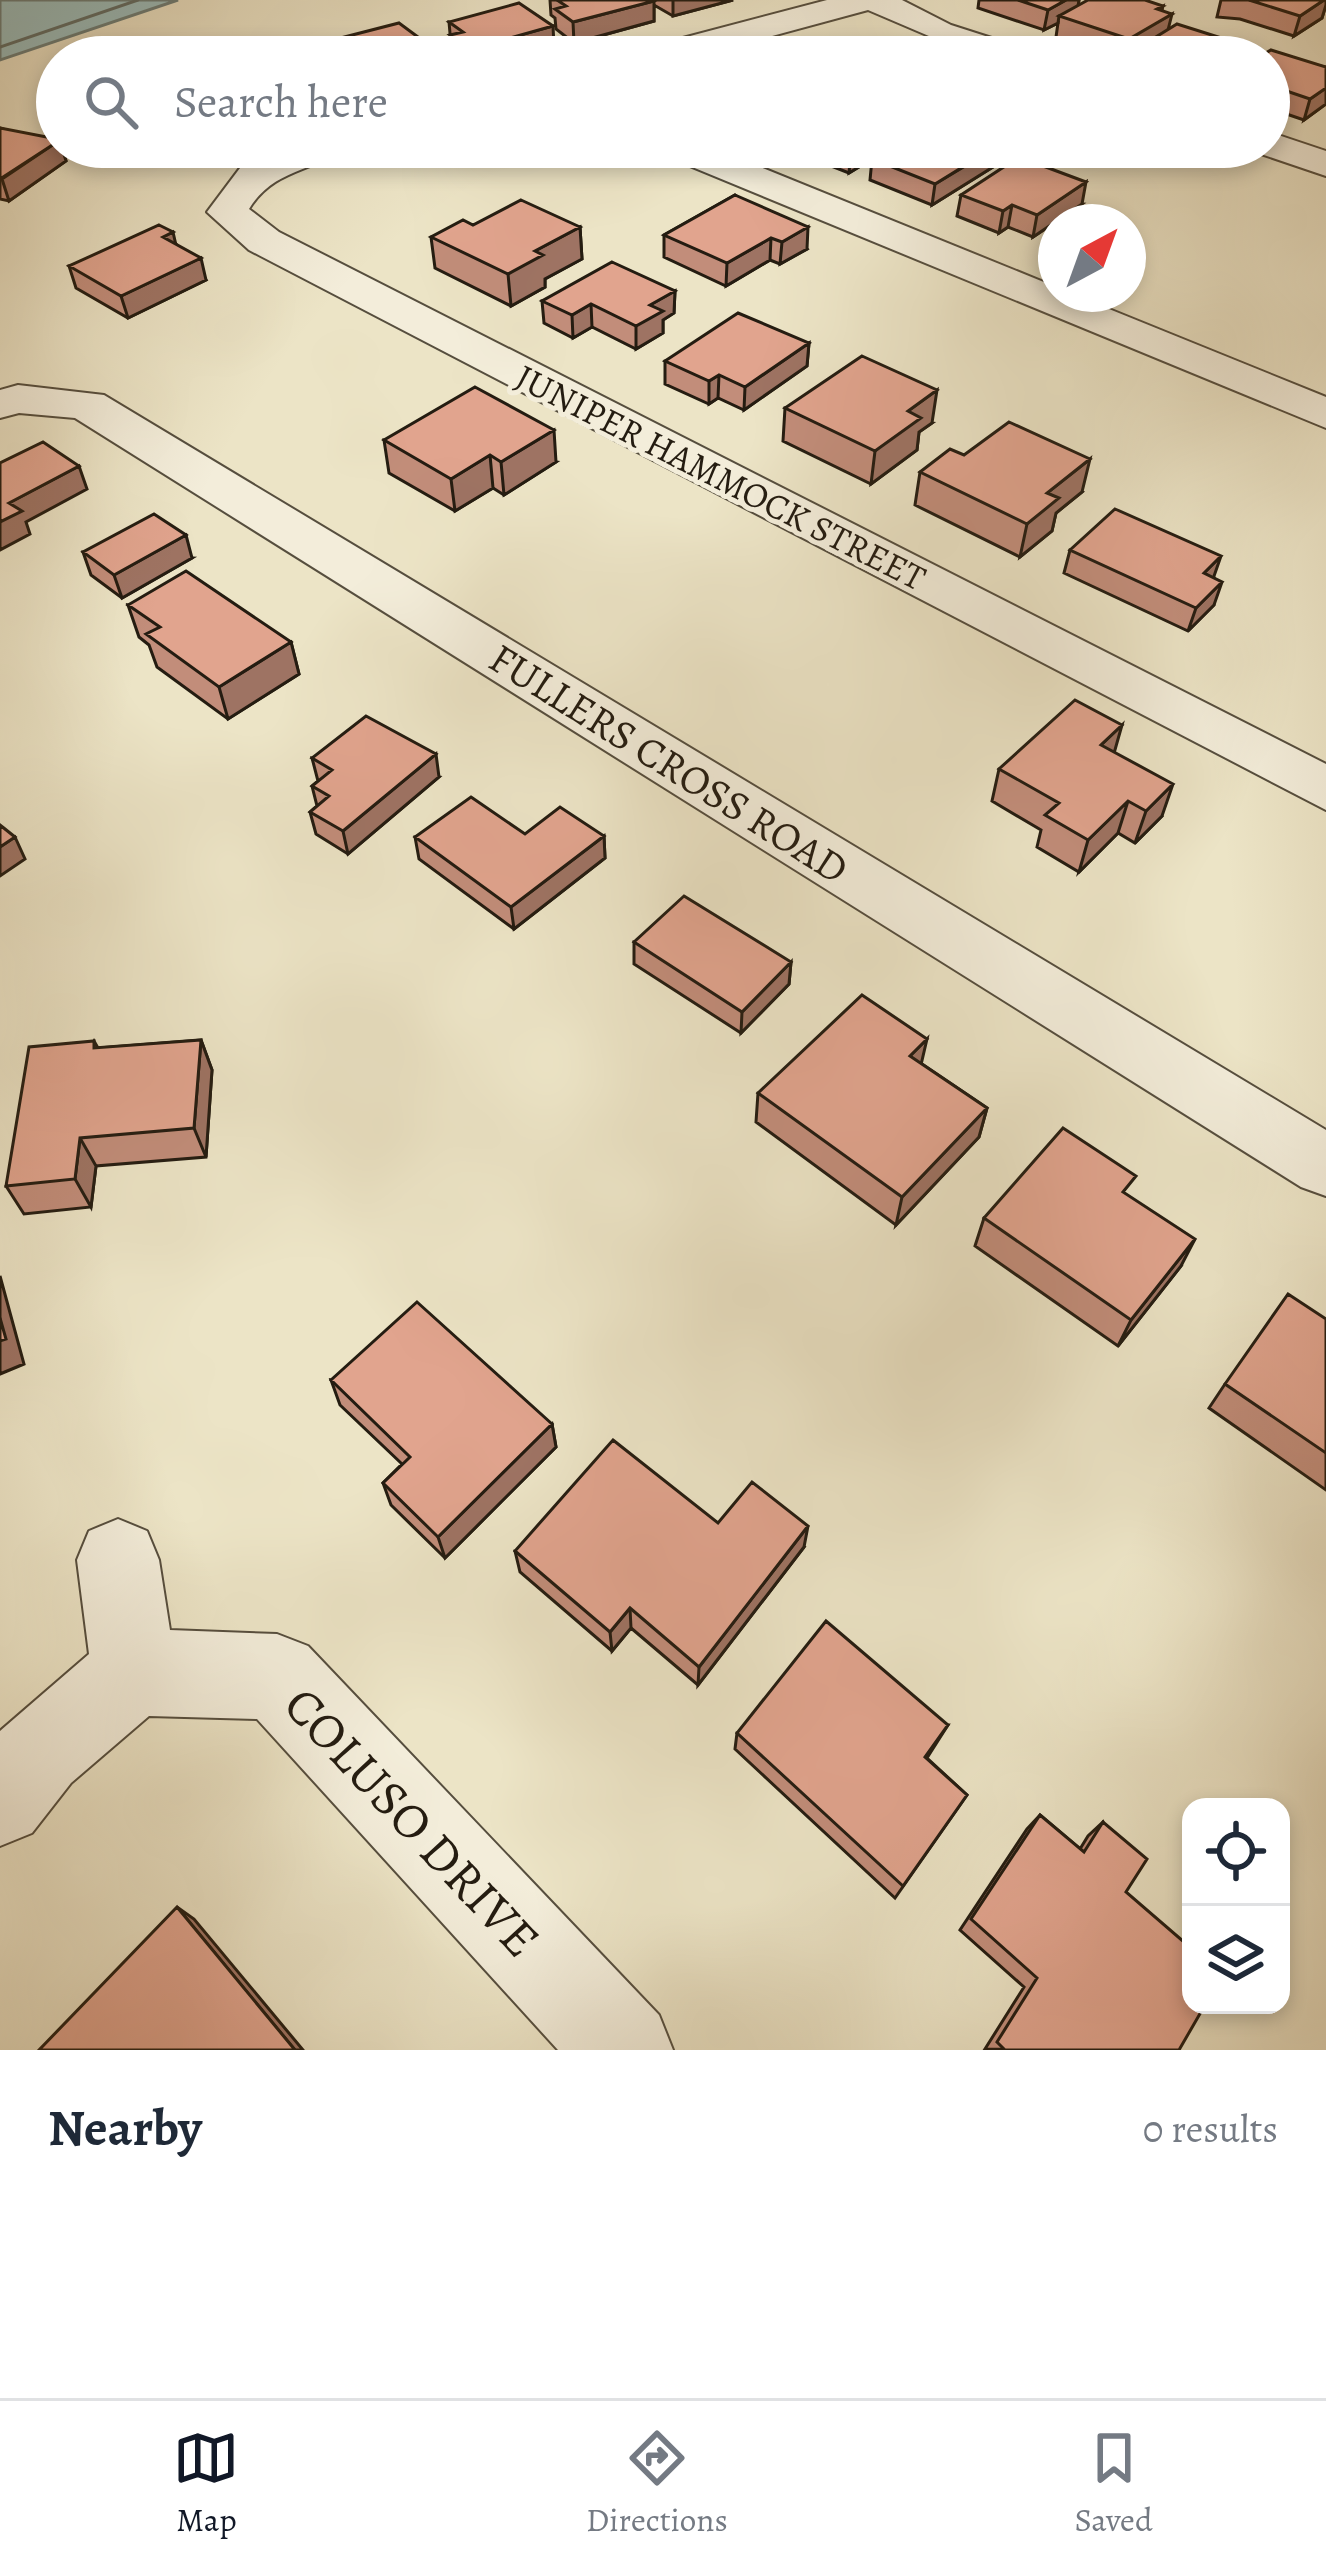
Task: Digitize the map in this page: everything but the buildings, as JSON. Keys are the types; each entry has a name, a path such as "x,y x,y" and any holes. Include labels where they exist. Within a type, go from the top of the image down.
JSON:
{"street":[{"path":"734,36 870,0 951,36"},
{"path":"1290,151 1326,164"},
{"name":"JUNIPER HAMMOCK STREET","path":"261,168 242,184 227,212 264,241 1326,789"},
{"path":"728,168 1326,414"},
{"name":"FULLERS CROSS ROAD","path":"0,404 18,399 87,405 1326,1166"},
{"path":"0,1801 40,1752 134,1672 118,1560"},
{"name":"COLUSO DRIVE","path":"134,1672 277,1677 624,2050"}],"water":[{"path":"0,0 178,0 71,36 36,36 36,48 0,60"}]}
